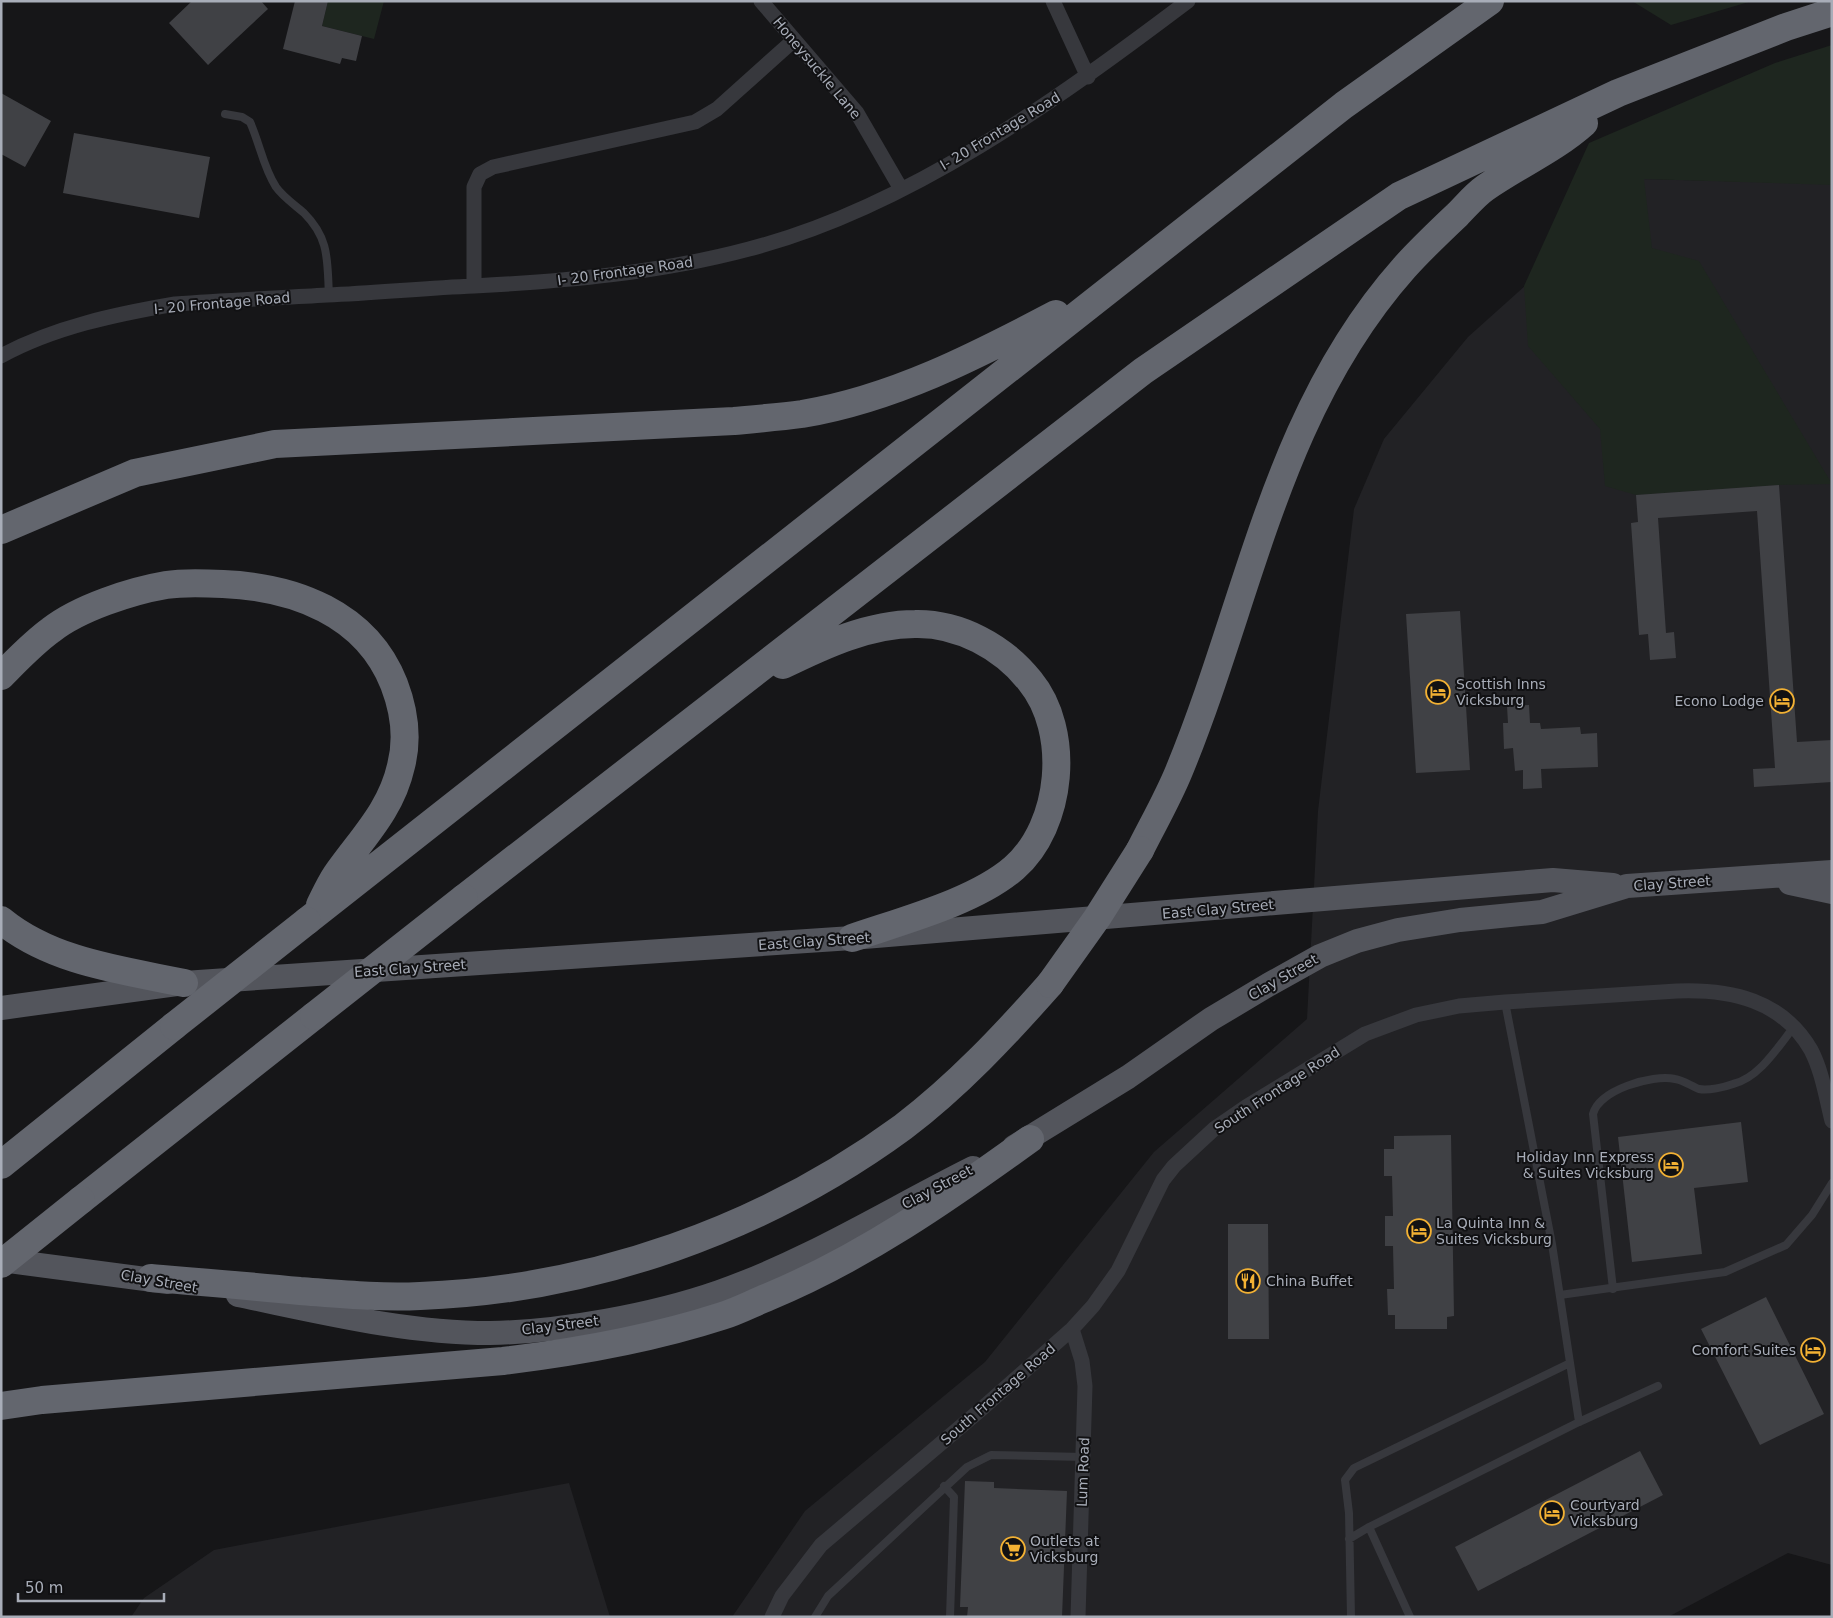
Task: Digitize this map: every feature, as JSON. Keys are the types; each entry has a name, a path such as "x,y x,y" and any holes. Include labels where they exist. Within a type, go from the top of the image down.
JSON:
{"highway":[{"path":"1,1165 174,1026 1115,283 1344,105 1490,1"},
{"path":"1,1264 464,898 1143,371 1399,196 1618,93 1768,34 1832,12"},
{"path":"151,1278 363,1296 419,1296 496,1291 570,1278 623,1264 702,1238 770,1207 852,1162 904,1125 1007,1034 1050,984 1097,918 1140,850 1179,772 1209,689 1268,512 1302,427 1328,373 1359,324 1404,268 1484,189 1578,128 1618,93"},
{"path":"1,530 135,473 274,444 734,421 803,414 884,393 943,371 1115,283"},
{"path":"1,676 52,628 85,611 120,597 166,585 216,584 276,590 310,600 336,613 353,626 374,649 390,674 401,701 404,724 402,765 394,788 378,820 336,875 311,918"},
{"path":"736,687 827,644 872,630 916,624 952,629 984,642 1009,659 1031,681 1044,704 1053,734 1057,764 1054,795 1047,821 1028,852 1015,868 992,884 947,904 852,938"},
{"path":"1,920 43,946 88,962 184,983"},
{"path":"1,1406 42,1400 503,1362 562,1354 634,1340 724,1316 796,1285 865,1251 944,1201 1030,1139"}],"main road":[{"name":"Clay Street","path":"1,1260 151,1278 357,1319 420,1328 491,1332 559,1327 629,1316 719,1292 852,1232 1030,1139 1128,1077 1211,1019 1320,956 1358,941 1398,930 1460,920 1542,912 1628,886 1832,872"},
{"path":"1764,877 1832,892"},
{"name":"East Clay Street","path":"1,1008 184,983 852,938 1553,880 1628,886"}],"street":[{"name":"Honeysuckle Lane","path":"761,1 857,114 901,189"},
{"path":"1053,1 1088,77"},
{"name":"I- 20 Frontage Road","path":"1,356 66,330 127,312 175,304 535,283 618,275 682,265 751,249 853,213 974,150 1088,77 1188,1"},
{"path":"474,286 474,187 480,174 493,167 695,122 717,109 794,40"},
{"name":"South Frontage Road","path":"772,1617 782,1596 821,1545 978,1412 1072,1329 1093,1306 1118,1271 1163,1180 1174,1166 1214,1129 1277,1086 1365,1034 1416,1016 1458,1006 1709,990 1751,1000 1768,1007 1793,1028 1810,1050 1817,1065 1832,1121"},
{"name":"Lum Road","path":"1072,1329 1082,1360 1085,1386 1078,1617"}],"lane":[{"path":"225,114 242,117 250,122 263,160 274,183 314,223 321,234 326,246 329,295"},
{"path":"1505,1002 1552,1244 1579,1422"},
{"path":"1613,1289 1593,1114 1595,1105 1604,1096 1636,1082 1674,1078 1702,1089 1734,1084 1746,1079 1771,1056 1793,1028"},
{"path":"1560,1295 1725,1272 1786,1245 1812,1216 1832,1183"},
{"path":"1351,1617 1345,1480 1354,1468 1570,1363"},
{"path":"1349,1539 1369,1527 1579,1422 1658,1386"},
{"path":"815,1617 828,1596 944,1486 967,1468 991,1456 1084,1457"},
{"path":"944,1486 954,1497 950,1617"},
{"path":"1369,1527 1410,1617"}],"shaded area":[{"path":"328,1 384,1 374,39 322,26"},
{"path":"1632,1 1752,1 1671,25"},
{"path":"1832,45 1832,185 1644,179 1652,248 1699,261 1832,484 1779,485 1636,495 1605,486 1600,429 1528,346 1524,286 1589,143 1775,63"},
{"path":"1644,179 1832,184 1832,1565 1788,1553 1668,1617 732,1617 805,1511 985,1362 1154,1152 1307,1019 1318,811 1354,509 1384,439 1468,337"},
{"path":"569,1483 610,1617 131,1617 144,1598 214,1550"}],"building":[{"path":"192,1 261,1 268,9 208,65 169,23"},
{"path":"295,1 328,1 322,26 362,36 356,61 342,58 340,64 283,49"},
{"path":"1,93 51,121 25,167 1,154"},
{"path":"74,133 210,157 199,218 63,193"},
{"name":"Econo Lodge","path":"1779,485 1797,742 1832,740 1832,782 1754,787 1753,769 1775,768 1757,511 1658,518 1666,633 1674,632 1676,658 1650,660 1648,634 1639,635 1631,523 1638,522 1636,495"},
{"name":"Scottish Inns Vicksburg","path":"1460,611 1470,770 1416,773 1406,614"},
{"path":"1529,705 1530,723 1540,723 1541,729 1580,727 1581,734 1597,733 1598,767 1541,769 1542,788 1523,789 1523,770 1515,771 1513,748 1504,749 1503,723 1508,723 1507,706"},
{"path":"1741,1122 1748,1182 1694,1188 1702,1254 1632,1262 1618,1137"},
{"name":"La Quinta Inn & Suites Vicksburg","path":"1451,1135 1454,1316 1447,1317 1447,1329 1395,1329 1395,1315 1388,1315 1387,1289 1394,1289 1393,1246 1385,1246 1385,1216 1393,1216 1392,1176 1384,1176 1384,1149 1394,1149 1394,1136"},
{"name":"China Buffet","path":"1228,1224 1268,1224 1269,1339 1228,1339"},
{"path":"1766,1297 1824,1414 1760,1445 1701,1329"},
{"path":"1640,1451 1663,1495 1478,1591 1455,1547"},
{"name":"Outlets at Vicksburg","path":"965,1481 994,1482 994,1488 1067,1491 1062,1617 967,1617 968,1607 960,1607"}],"place":[{"name":"Scottish Inns Vicksburg","path":"1438,692"},
{"name":"Econo Lodge","path":"1782,701"},
{"name":"Holiday Inn Express & Suites Vicksburg","path":"1671,1165"},
{"name":"La Quinta Inn & Suites Vicksburg","path":"1419,1231"},
{"name":"China Buffet","path":"1248,1281"},
{"name":"Comfort Suites","path":"1813,1350"},
{"name":"Courtyard Vicksburg","path":"1552,1513"},
{"name":"Outlets at Vicksburg","path":"1013,1549"}]}
